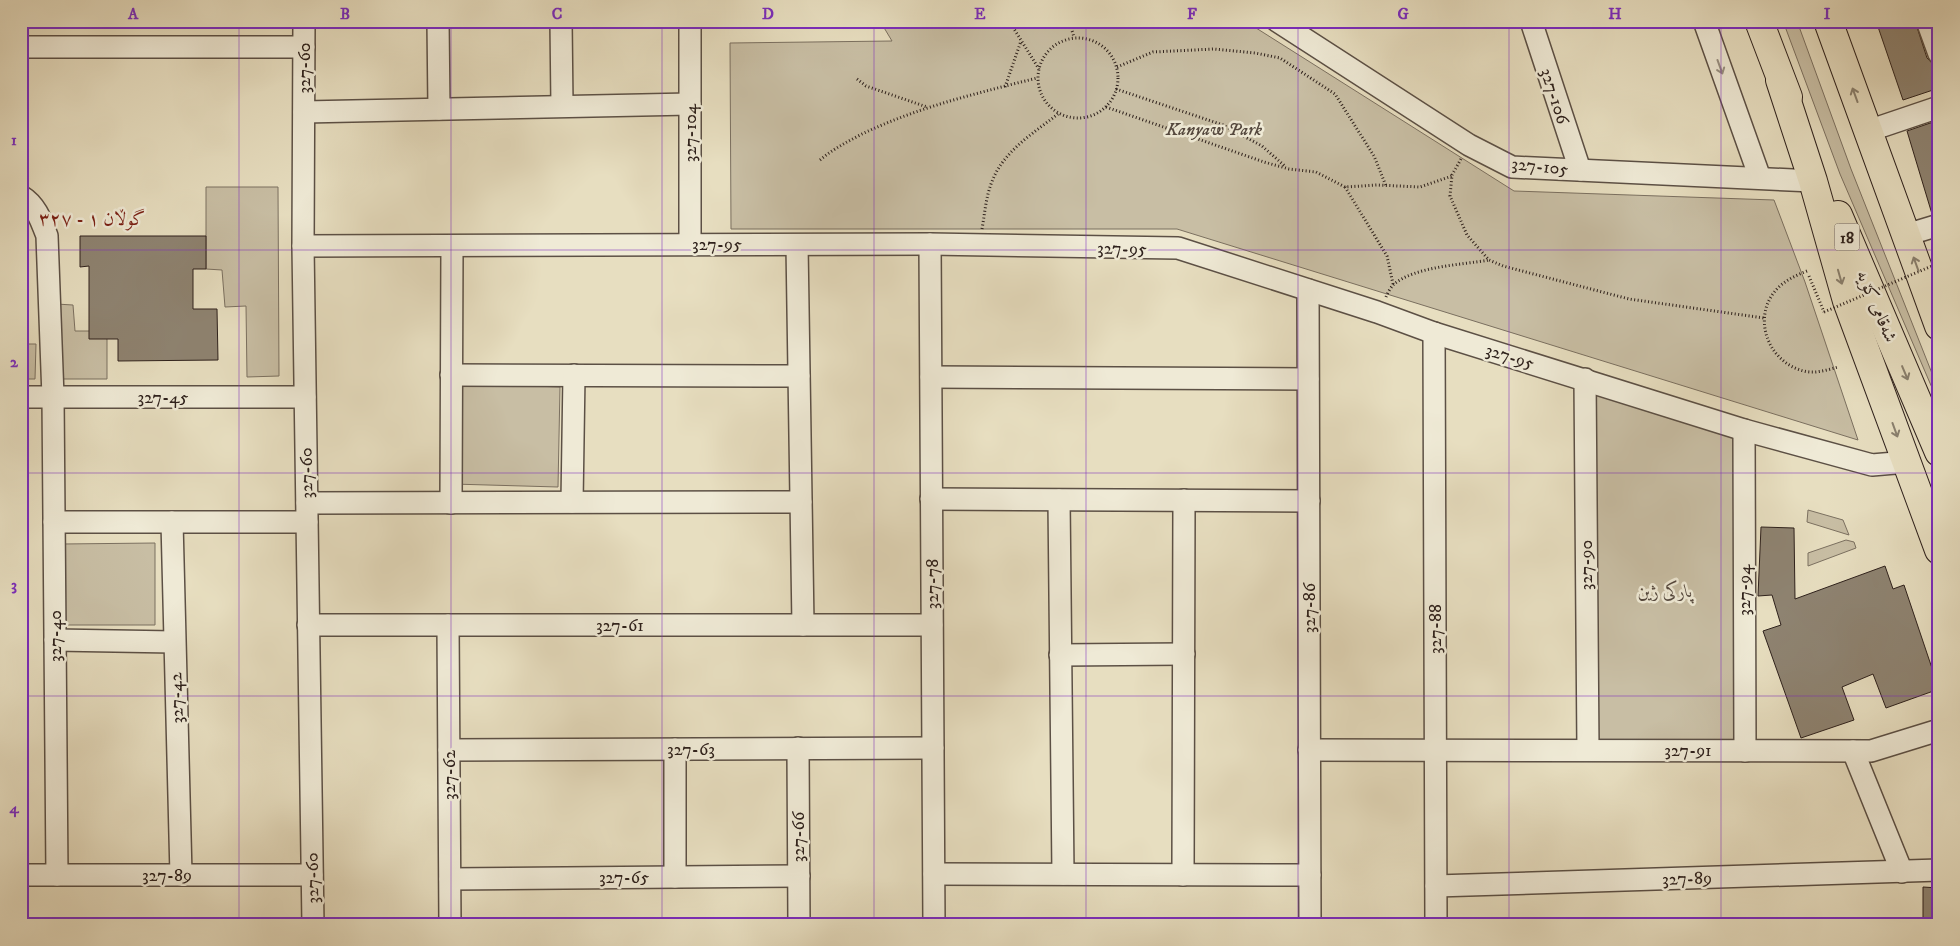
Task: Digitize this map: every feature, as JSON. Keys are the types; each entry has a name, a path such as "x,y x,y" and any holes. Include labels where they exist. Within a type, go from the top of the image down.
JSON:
{"highway":[{"name":"شەقامی کۆیە","path":"1759,21 1780,80 1939,452"},
{"path":"1828,21 1939,326"},
{"path":"1780,80 1813,181 1847,301 1939,550"}],"street":[{"name":"327-60","path":"304,21 303,246 313,925"},
{"path":"438,21 439,109"},
{"path":"561,21 562,106"},
{"name":"327-104","path":"690,21 690,244"},
{"name":"327-105","path":"1277,21 1469,145 1512,167 1813,181"},
{"name":"327-106","path":"1531,21 1580,170"},
{"path":"1704,21 1760,178"},
{"path":"1927,21 1938,52"},
{"path":"21,47 304,47"},
{"path":"304,112 690,104"},
{"path":"1868,131 1939,107"},
{"name":"327-40","path":"21,196 32,204 42,221 47,236 54,397 57,875"},
{"path":"1906,236 1939,225"},
{"name":"327-95","path":"303,246 930,244 1178,248 1376,312 1434,333 1744,430 1872,465 1907,462"},
{"name":"327-78","path":"930,244 934,925"},
{"path":"797,245 803,625"},
{"path":"451,503 452,246"},
{"name":"327-86","path":"1308,290 1310,925"},
{"name":"327-88","path":"1434,333 1436,925"},
{"path":"451,376 799,376"},
{"path":"572,502 574,376"},
{"path":"931,377 1308,379"},
{"name":"327-90","path":"1585,379 1588,750"},
{"name":"327-45","path":"21,398 305,397"},
{"name":"327-94","path":"1744,430 1745,750"},
{"path":"931,499 1309,500"},
{"path":"1059,500 1063,874"},
{"path":"1183,875 1184,500"},
{"path":"54,522 172,522 451,503 801,502"},
{"name":"327-42","path":"172,522 181,875"},
{"name":"327-61","path":"308,625 932,625"},
{"name":"327-62","path":"448,625 450,925"},
{"path":"55,640 174,642"},
{"path":"1060,655 1184,654"},
{"name":"327-91","path":"1309,750 1871,751 1939,730"},
{"name":"327-66","path":"798,748 799,925"},
{"name":"327-63","path":"449,750 933,748"},
{"path":"675,749 675,877"},
{"path":"1854,751 1902,872"},
{"name":"327-89","path":"1436,886 1939,870"},
{"path":"934,874 1310,875"},
{"name":"327-89","path":"21,875 312,875"},
{"name":"327-65","path":"450,879 799,876"}],"path":[{"path":"1009,21 1039,69"},
{"path":"1069,21 1074,38"},
{"path":"1074,38 1094,41 1106,48 1117,67 1118,81 1114,97 1106,107 1087,118 1073,118 1058,114 1047,105 1040,92 1037,78 1040,63 1047,51 1060,42 1074,38"},
{"path":"1005,86 1021,41"},
{"path":"1117,67 1153,52 1214,49 1255,53 1280,58 1335,94 1374,156 1386,186"},
{"path":"820,160 833,149 887,122 928,108 1037,78"},
{"path":"857,79 866,86 928,108"},
{"path":"1116,89 1223,125 1262,146 1288,169"},
{"path":"1106,107 1264,162 1288,169 1316,172 1346,187 1377,184 1420,187 1452,176"},
{"path":"980,245 985,207 993,178 1012,150 1058,114"},
{"path":"1469,145 1452,176 1450,196 1467,235 1489,260 1503,266 1629,299 1764,318"},
{"path":"1346,187 1387,256 1393,284"},
{"path":"1376,312 1393,284 1408,276 1427,270 1489,260"},
{"path":"1809,276 1824,312 1939,263"},
{"path":"1807,271 1787,280 1778,287 1766,307 1764,318 1769,343 1774,352 1785,363 1806,371 1817,372 1838,367"}],"green space":[{"name":"Kanyaw Park","path":"880,21 1245,21 1514,191 1774,200 1805,282 1858,440 1177,229 731,229 730,43 892,41"},
{"path":"1783,21 1797,21 1851,169 1939,391 1939,404 1840,174"},
{"path":"206,187 278,187 279,376 247,377 246,306 225,307 222,270 206,269"},
{"path":"56,304 73,305 75,331 89,331 107,339 107,379 63,379 57,372"},
{"path":"21,344 36,344 35,379 21,379"},
{"path":"455,383 560,387 558,487 452,484"},
{"name":"پارکی ژین","path":"1590,389 1738,437 1739,745 1593,745"},
{"path":"1808,510 1843,520 1849,535 1807,522"},
{"path":"1846,540 1854,542 1856,548 1808,566 1808,553"},
{"path":"155,543 155,625 62,625 62,544"}],"building":[{"path":"1876,21 1915,21 1927,58 1934,65 1939,78 1939,88 1903,100"},
{"path":"1939,120 1939,213 1932,214 1907,131"},
{"path":"80,236 206,236 206,269 193,269 193,309 217,309 218,360 118,361 118,339 89,339 89,266 80,267"},
{"path":"1761,527 1794,528 1795,599 1885,566 1893,589 1904,585 1939,689 1886,708 1873,674 1842,687 1854,720 1801,738 1763,631 1781,625 1772,595 1758,596"},
{"path":"1923,887 1939,888 1939,925 1923,925"}],"district":[{"name":"گوڵان ١ - ٣٢٧","path":"92,218"}]}
